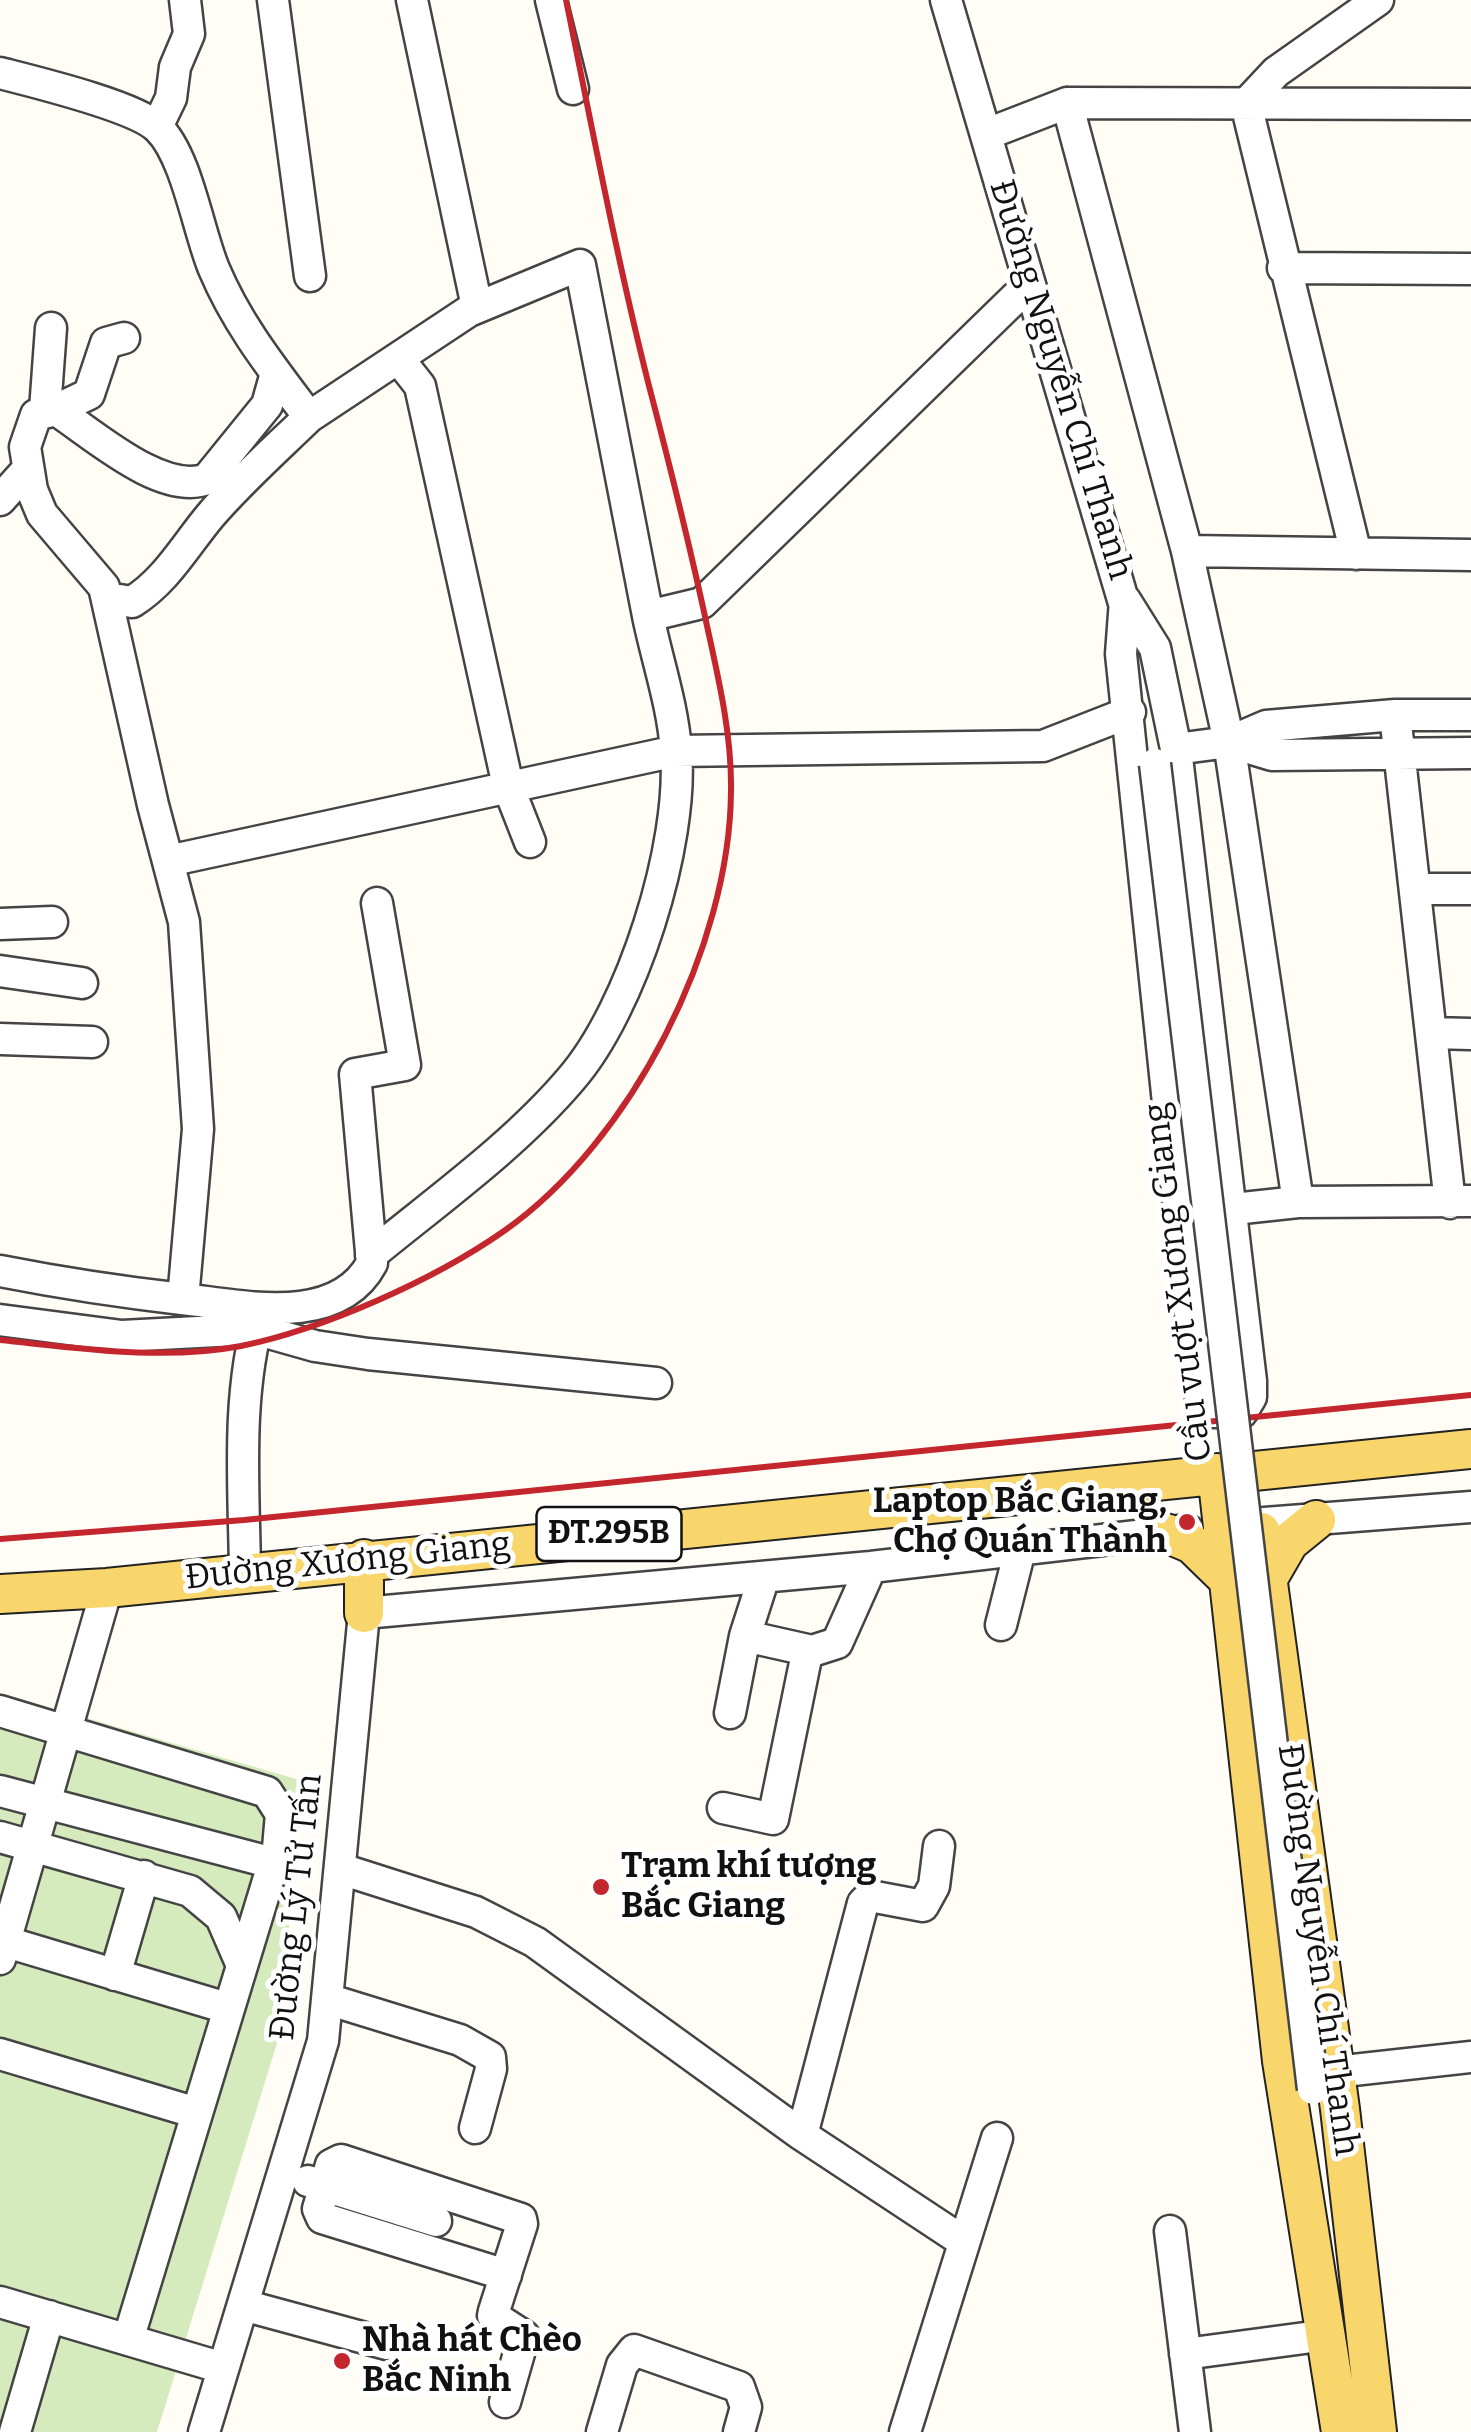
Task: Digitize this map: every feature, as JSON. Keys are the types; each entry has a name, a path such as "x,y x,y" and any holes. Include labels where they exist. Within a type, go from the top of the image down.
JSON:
{"main road":[{"name":"Đường Xương Giang","path":"0,1594 107,1588 1471,1448"},
{"name":"Đường Nguyễn Chí Thanh","path":"1236,1471 1320,2097 1377,2432"},
{"path":"1166,1532 1248,1574 1316,1520"},
{"path":"364,1559 364,1613"},
{"name":"Đường Nguyễn Chí Thanh","path":"1248,1574 1320,2097 1327,2335 1341,2432"}],"street":[{"path":"157,127 171,98 175,67 189,34 185,0"},
{"path":"273,0 310,276"},
{"path":"412,0 478,307"},
{"path":"551,0 573,90"},
{"name":"Đường Nguyễn Chí Thanh","path":"946,0 1125,600 1166,756"},
{"path":"1246,104 1276,72 1318,38 1378,0"},
{"path":"0,73 135,114 157,127 171,146 214,268 239,322 309,417"},
{"path":"987,134 1068,103 1471,104"},
{"path":"1068,103 1187,551 1229,742 1298,1202"},
{"path":"1246,104 1283,268 1356,554"},
{"path":"107,598 132,602 146,593 190,546 208,518 309,417 478,307 580,265 676,751 672,820 654,910 619,1004 572,1078 478,1168 371,1256"},
{"path":"1283,268 1471,269"},
{"path":"648,616 702,603 1016,297"},
{"path":"51,328 51,410"},
{"path":"124,338 106,343 89,394 36,416 28,432 28,470 42,514 104,586 184,922 197,1055 198,1129 183,1299"},
{"path":"398,358 420,386 508,786 530,842"},
{"path":"51,410 163,479 194,484 206,479 268,405 276,373"},
{"path":"0,500 28,470"},
{"path":"1187,551 1471,555"},
{"path":"1125,600 1121,654 1130,712 1177,1212 1202,1404 1210,1412 1242,1412 1251,1396 1231,1211 1166,756 1229,742 1266,726 1394,715 1471,715"},
{"path":"168,862 676,751 1044,746 1130,712"},
{"path":"1177,1212 1231,1211 1298,1202 1460,1202 1431,1033 1418,889 1394,715"},
{"path":"1229,742 1272,755 1471,752"},
{"name":"Cầu vượt Xương Giang","path":"1166,756 1320,2097"},
{"path":"1418,889 1471,889"},
{"path":"0,1320 122,1336 258,1320 326,1300 362,1282 371,1256 356,1074 405,1065 377,903"},
{"path":"0,924 52,922"},
{"path":"0,972 82,982"},
{"path":"1431,1033 1471,1034"},
{"path":"0,1039 92,1042"},
{"path":"0,1271 115,1294 183,1299 258,1320 315,1346 656,1383"},
{"path":"245,1572 244,1430 258,1320"},
{"name":"Đường Xương Giang","path":"364,1613 764,1577 1166,1532 1471,1506"},
{"path":"1001,1625 1020,1550"},
{"path":"744,1640 812,1651 830,1648 843,1634 871,1566"},
{"path":"730,1713 744,1640 764,1577"},
{"path":"107,1588 2,1947 228,2008"},
{"name":"Đường Lý Tử Tấn","path":"204,2432 323,2041 364,1613"},
{"path":"722,1808 773,1819 800,1676 812,1651"},
{"path":"0,1711 267,1792 277,1802 282,1824 274,1863 240,1961 128,2340"},
{"path":"0,1791 274,1863"},
{"path":"0,1837 190,1892 211,1906 230,1931 240,1961"},
{"path":"802,2135 863,1904 870,1896 923,1906 934,1886 939,1846"},
{"path":"341,1870 476,1912 535,1942 802,2135 964,2242"},
{"path":"115,1975 144,1876"},
{"path":"327,1999 460,2040 490,2057 491,2069 475,2128"},
{"path":"0,2054 197,2113"},
{"path":"1320,2097 1471,2057"},
{"path":"905,2432 997,2138"},
{"path":"282,2172 325,2186 521,2218 494,2316 524,2336 505,2402"},
{"path":"325,2186 318,2209 322,2218 506,2275"},
{"path":"427,2250 440,2206"},
{"path":"1170,2231 1195,2432"},
{"path":"0,2302 223,2368"},
{"path":"243,2305 387,2344"},
{"path":"0,2406 41,2314"},
{"path":"14,2432 41,2314"},
{"path":"1185,2354 1327,2335"},
{"path":"602,2432 622,2365 634,2350 739,2388 746,2408 739,2432"}],"green space":[{"path":"0,1693 303,1781 278,2040 157,2432 0,2432"}],"railway":[{"path":"0,1340 151,1353 241,1346 342,1315 445,1267 504,1231 550,1193 593,1146 632,1093 665,1035 692,975 713,912 726,851 731,791 727,732 695,571 625,287 566,0"},
{"path":"0,1539 244,1520 1471,1395"}],"place":[{"name":"Laptop Bắc Giang, Chợ Quán Thành","path":"1187,1522"},
{"name":"Trạm khí tượng Bắc Giang","path":"601,1887"},
{"name":"Nhà hát Chèo Bắc Ninh","path":"342,2361"}]}
